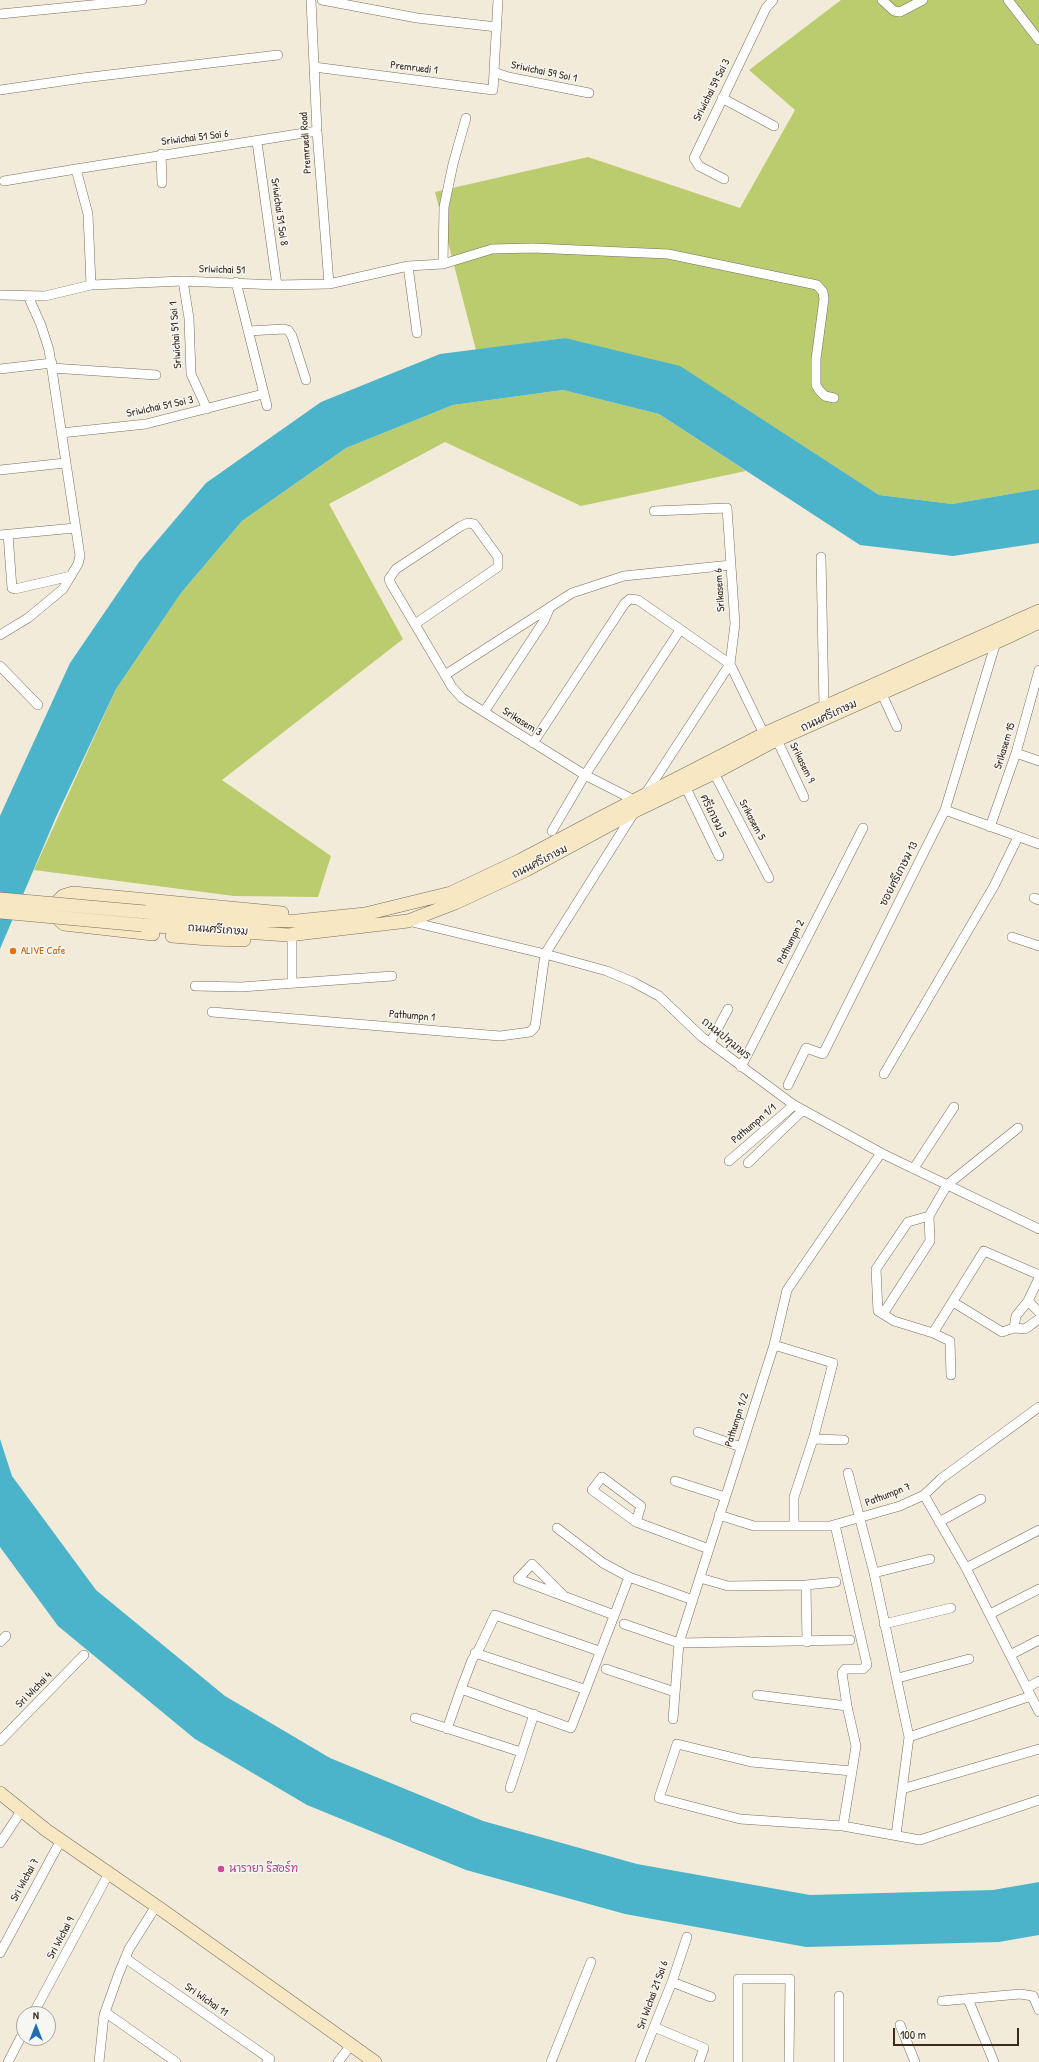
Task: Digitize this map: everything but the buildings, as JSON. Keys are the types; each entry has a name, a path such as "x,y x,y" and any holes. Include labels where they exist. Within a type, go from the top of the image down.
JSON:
{"main road":[{"name":"ถนนศรีเกษม","path":"0,899 245,920 297,921 366,914 451,893 638,802 764,734 1039,611"},
{"name":"ถนนศรีเกษม","path":"0,912 142,925 290,934 408,921 455,903 526,870 638,802 685,786 714,773 777,740 1039,622"},
{"path":"290,934 237,941 69,925 64,924 57,918 55,913 56,903 63,896 73,893 297,915 326,916 366,914"},
{"path":"0,1793 46,1830 156,1906 375,2062"}],"street":[{"path":"0,14 142,0"},
{"name":"Premruedi Road","path":"311,0 317,131 329,284"},
{"path":"322,0 417,18 497,27"},
{"name":"Sriwichai 59 Soi 1","path":"498,0 494,72 508,77 589,93"},
{"name":"Sriwichai 59 Soi 3","path":"724,179 699,166 694,158 766,8 773,0"},
{"path":"882,0 894,11 900,12 923,0"},
{"path":"1008,0 1039,40"},
{"path":"0,90 83,78 278,55"},
{"name":"Premruedi 1","path":"314,67 493,90 494,72"},
{"path":"722,98 774,126"},
{"path":"443,264 444,207 453,164 466,118"},
{"name":"Sriwichai 51 Soi 6","path":"4,181 161,154 257,142 317,131"},
{"name":"Sriwichai 51 Soi 8","path":"257,142 277,285"},
{"path":"161,154 162,183"},
{"path":"76,169 88,214 91,285"},
{"name":"Sriwichai 51","path":"0,295 45,296 91,285 183,281 236,282 277,285 329,284 408,266 443,264 492,249 533,248 668,254 817,285 823,292 824,299 816,359 816,385 818,390 825,396 834,398"},
{"path":"408,266 417,333"},
{"name":"Sriwichai 51 Soi 1","path":"183,281 189,318 191,374 207,409"},
{"path":"236,282 262,394 267,406"},
{"path":"0,635 37,612 63,589 80,556 65,463 52,365 46,338 28,296"},
{"path":"248,331 288,330 292,336 306,380"},
{"path":"0,369 52,365 156,375"},
{"name":"Sriwichai 51 Soi 3","path":"61,433 146,424 262,394"},
{"path":"0,470 65,463"},
{"name":"Srikasem 6","path":"654,511 727,508 735,624 730,664"},
{"path":"415,624 498,567 498,557 474,524 468,523 462,526 396,569 391,575 391,584 452,687 462,698 484,712"},
{"path":"71,576 15,590 12,588 4,535 75,528"},
{"path":"821,557 824,707"},
{"path":"445,675 572,592 624,576 731,565"},
{"path":"533,743 630,599 634,598 730,664 764,734"},
{"name":"Srikasem 3","path":"550,607 544,621 484,712 585,775 638,802"},
{"path":"552,831 585,775 680,630"},
{"name":"ซอยศรีเกษม 13","path":"788,1085 806,1048 823,1054 945,810 996,642"},
{"path":"545,954 638,802 730,664"},
{"path":"0,666 38,705"},
{"name":"Srikasem 15","path":"990,827 1016,753 1039,670"},
{"path":"881,692 897,727"},
{"name":"Srikasem 9","path":"777,740 804,797"},
{"path":"1016,753 1039,761"},
{"name":"Srikasem 5","path":"714,773 769,878"},
{"name":"ศรีเกษม 5","path":"685,786 719,856"},
{"path":"945,810 1039,844"},
{"name":"Pathumpn 2","path":"741,1067 863,828"},
{"path":"884,1074 994,886 1018,837"},
{"name":"ถนนปทุมพร","path":"408,921 545,954 607,971 633,982 659,996 710,1043 794,1105 881,1153 1039,1229"},
{"path":"290,934 292,982"},
{"path":"1012,937 1039,946"},
{"name":"Pathumpn 1","path":"212,1012 500,1036 530,1032 535,1027 545,954"},
{"path":"195,986 241,987 292,982 392,976"},
{"path":"710,1043 728,1009"},
{"name":"Pathumpn 1/1","path":"729,1161 794,1105"},
{"path":"914,1168 954,1107"},
{"path":"748,1163 803,1110"},
{"path":"882,1314 930,1240 929,1216 947,1185 1018,1128"},
{"name":"Pathumpn 1/2","path":"673,1719 679,1643 774,1345 787,1290 881,1153"},
{"path":"929,1216 908,1222 876,1269 878,1311 894,1321 933,1333 950,1341 951,1375"},
{"path":"933,1333 984,1251 1039,1276 1028,1301 1016,1316 1014,1328"},
{"path":"1028,1301 1039,1312"},
{"path":"953,1302 1002,1332 1014,1328 1025,1329 1039,1319"},
{"path":"774,1345 833,1363 813,1439 794,1497 794,1526"},
{"name":"Pathumpn 7","path":"719,1515 754,1526 836,1525 900,1506 924,1494 942,1478 1039,1407"},
{"path":"698,1432 741,1447"},
{"path":"813,1439 844,1440"},
{"path":"848,1473 874,1573 884,1624 898,1678 909,1737 896,1835"},
{"path":"636,1522 641,1506 602,1477 592,1490 636,1522 709,1549"},
{"path":"675,1481 725,1497"},
{"path":"924,1494 966,1568 1039,1712"},
{"path":"939,1522 981,1499"},
{"path":"836,1525 867,1665 862,1669 845,1669 842,1673 847,1706 856,1746 843,1826"},
{"path":"557,1528 603,1563 628,1577 693,1600"},
{"path":"966,1568 1039,1530"},
{"path":"874,1573 930,1559"},
{"path":"564,1596 532,1564 518,1579 614,1615"},
{"path":"461,1689 571,1728 584,1689 628,1577"},
{"path":"700,1578 728,1586 806,1585 836,1582"},
{"path":"806,1585 808,1642"},
{"path":"990,1614 1039,1589"},
{"path":"884,1624 951,1608"},
{"path":"447,1729 475,1653 480,1647 495,1615 599,1651"},
{"path":"624,1624 679,1643 808,1642 850,1640"},
{"path":"1010,1655 1039,1640"},
{"path":"475,1653 584,1689"},
{"name":"Sri Wichai 4","path":"0,1741 84,1655"},
{"path":"898,1678 969,1659"},
{"path":"606,1669 675,1692"},
{"path":"909,1737 1029,1692 1039,1681"},
{"path":"757,1695 847,1706"},
{"path":"510,1788 534,1714"},
{"path":"415,1718 521,1752"},
{"path":"852,1771 751,1762 677,1744 659,1798 740,1818 843,1826 920,1840 1039,1800"},
{"path":"902,1789 1039,1749"},
{"path":"0,1843 22,1810"},
{"name":"Sri Wichai 7","path":"0,1953 61,1840"},
{"name":"Sri Wichai 9","path":"37,2006 109,1873"},
{"path":"99,2062 105,2012 125,1958 156,1906"},
{"name":"Sri Wichai 21 Soi 6","path":"640,2062 672,1982 687,1936"},
{"name":"Sri Wichai 11","path":"125,1958 270,2059 268,2062"},
{"path":"551,2062 591,1962"},
{"path":"738,2062 738,1979 790,1979 790,2062"},
{"path":"672,1982 711,1997"},
{"path":"942,2001 1027,1995 1033,1996 1039,2010"},
{"path":"839,1996 839,2062"},
{"path":"968,1999 994,2062"},
{"path":"105,2012 176,2062"},
{"path":"900,2025 915,2062"},
{"path":"654,2027 704,2048 698,2062"},
{"path":"338,2062 351,2045"},
{"path":"8,2062 16,2046"}],"green space":[{"path":"841,0 1039,0 1039,489 952,504 879,495 775,428 565,338 476,350 435,192 588,157 740,208 795,110 749,70"},
{"path":"563,390 659,414 746,471 581,506 445,442 329,504 403,639 222,780 331,856 318,897 234,896 34,870 116,689 181,593 242,521 346,448 453,405"}],"water":[{"path":"565,338 680,366 879,495 952,504 1039,489 1039,543 953,556 860,545 659,414 563,390 453,405 346,448 242,521 181,593 116,689 56,817 0,949 0,816 70,663 139,562 206,483 321,402 440,354"},
{"path":"0,1439 12,1476 96,1590 225,1696 330,1758 483,1821 637,1864 810,1895 993,1890 1039,1882 1039,1935 999,1942 806,1947 625,1914 466,1870 307,1805 195,1739 58,1626 0,1547"}],"place":[{"name":"ALIVE Cafe","path":"13,951"},
{"name":"นารายา รีสอร์ท","path":"221,1869"}]}
